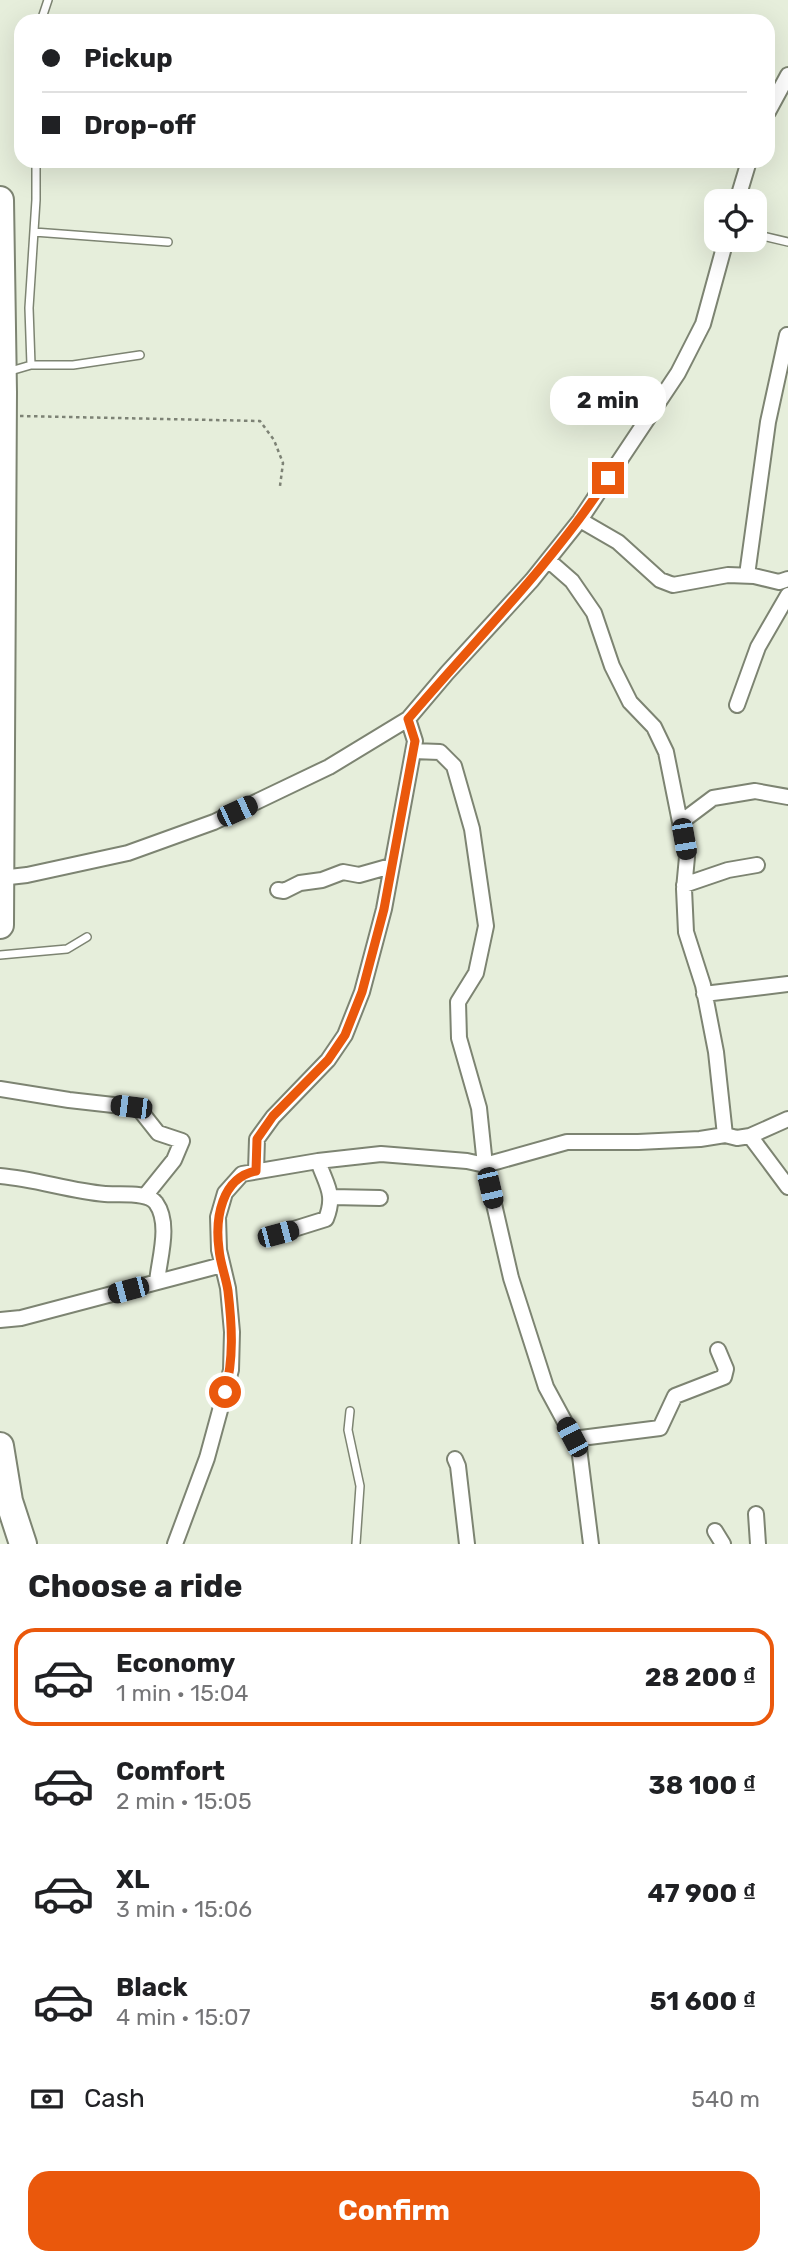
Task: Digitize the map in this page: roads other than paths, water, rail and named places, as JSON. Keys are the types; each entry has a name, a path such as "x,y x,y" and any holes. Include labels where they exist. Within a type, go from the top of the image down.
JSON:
{"highway":[{"path":"0,200 0,925"},
{"path":"0,1446 9,1501 23,1544"}],"street":[{"path":"775,99 788,75"},
{"path":"741,189 747,168"},
{"path":"0,878 27,875 128,853 214,822 329,767 408,719 580,520 684,361 703,324 723,252"},
{"path":"747,575 768,422 787,335"},
{"path":"580,520 618,542 660,580 673,585 728,575 747,575 779,582 788,579"},
{"path":"548,560 572,581 594,613 612,666 630,702 654,727 666,752 687,857 684,885 686,932 704,994 716,1052 725,1135"},
{"path":"737,705 758,647 788,596"},
{"path":"256,1171 257,1139 273,1116 328,1060 345,1035 362,992 384,909 415,741 408,719"},
{"path":"413,751 440,752 454,766 472,829 486,926 476,973 458,1002 459,1038 479,1108 485,1165 511,1278 546,1387 579,1448 592,1544"},
{"path":"681,822 713,797 755,791 788,797"},
{"path":"684,885 728,870 757,865"},
{"path":"278,890 284,891 300,883 322,880 343,872 359,875 391,866"},
{"path":"704,994 788,984"},
{"path":"0,1089 131,1107 139,1110 158,1133 182,1141 174,1160 145,1196"},
{"path":"176,1544 207,1458 231,1370 232,1332 229,1299 219,1250 218,1217 225,1193 242,1174 381,1154 485,1165 567,1142 663,1141 725,1135 737,1138 750,1136 788,1119"},
{"path":"750,1136 788,1188"},
{"path":"278,1234 326,1219 332,1197 318,1161"},
{"path":"0,1176 28,1178 90,1193 145,1196 155,1200 160,1210 164,1233 157,1282"},
{"path":"332,1197 380,1198"},
{"path":"0,1320 21,1318 222,1265"},
{"path":"573,1439 660,1428 675,1396 724,1377 726,1369 718,1350"},
{"path":"455,1459 467,1544"},
{"path":"756,1514 758,1544"}],"lane":[{"path":"31,365 29,308 36,168"},
{"path":"34,232 168,242"},
{"path":"767,237 788,242"},
{"path":"2,393 31,365 73,365 140,355"},
{"path":"0,955 66,949 87,937"},
{"path":"351,1411 348,1430 360,1486 356,1544"}]}
